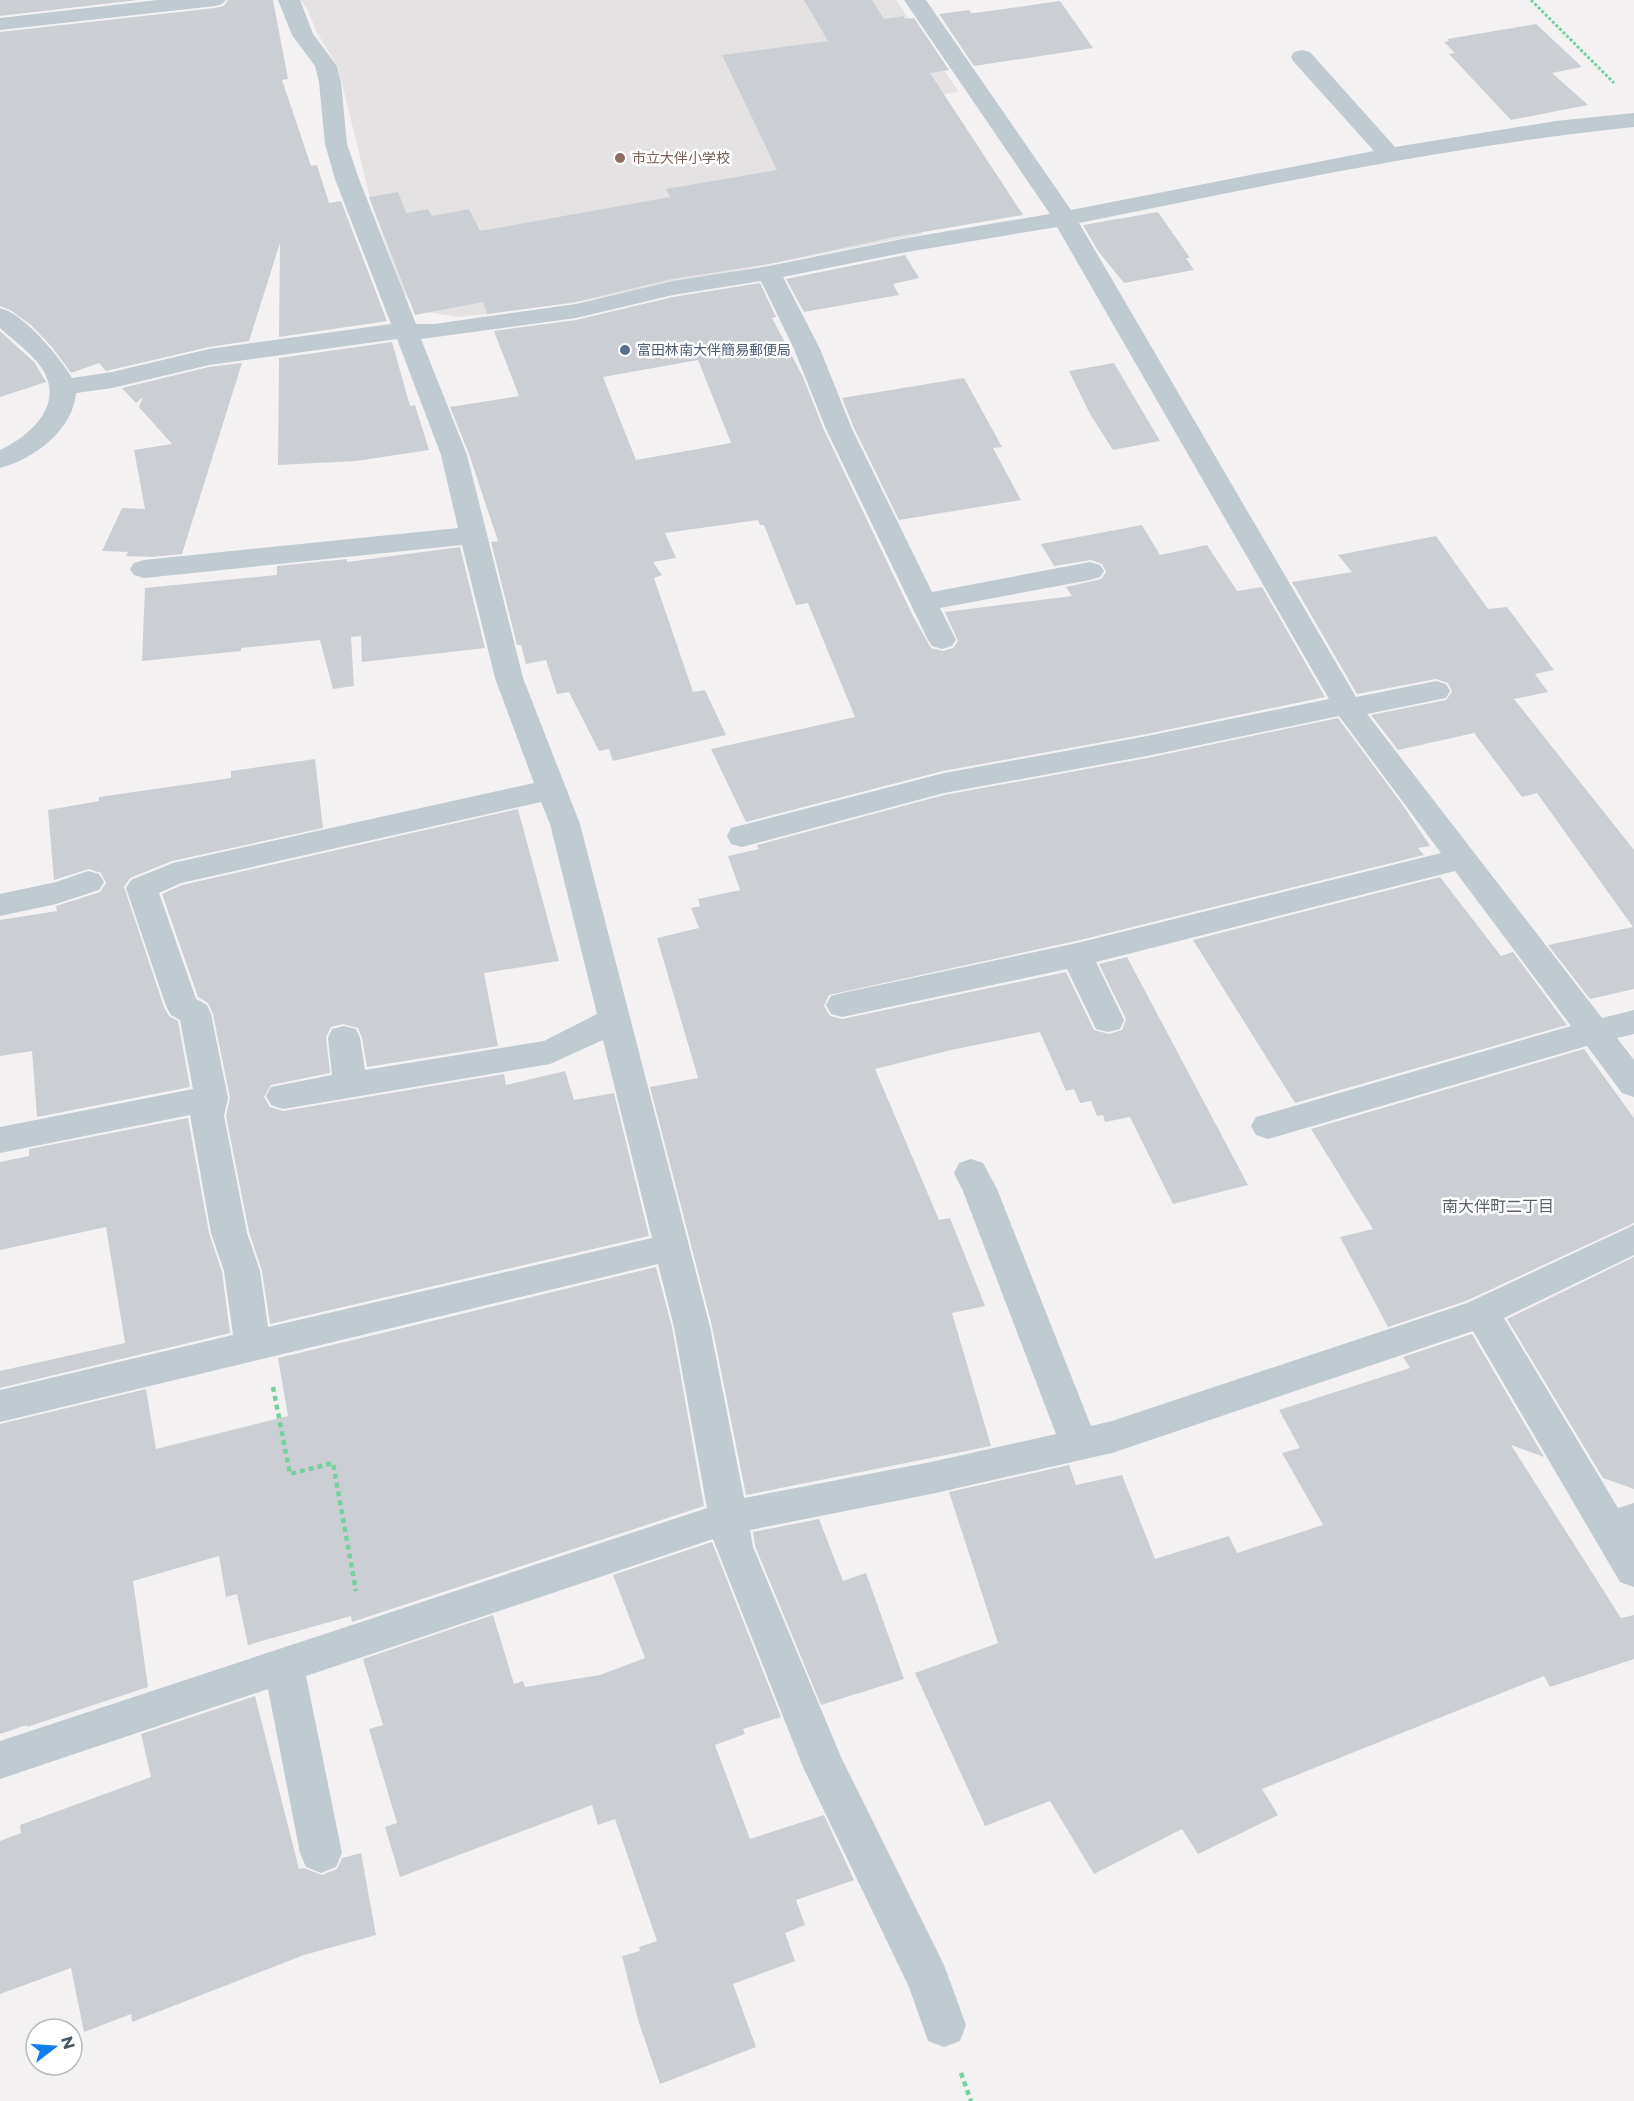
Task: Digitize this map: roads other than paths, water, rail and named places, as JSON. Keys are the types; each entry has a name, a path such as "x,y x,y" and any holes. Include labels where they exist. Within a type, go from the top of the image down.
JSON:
{"street":[{"path":"0,24 68,8 215,0"},
{"path":"289,0 303,35 326,66 330,82 336,144 346,179 454,455 509,678 565,824 692,1327 734,1547 824,1767 929,1980 944,2025"},
{"path":"915,0 1064,218 1348,707 1461,859 1634,1084"},
{"path":"1302,57 1390,155"},
{"path":"63,387 112,380 209,357 384,332 434,331 576,310 674,288 768,273 1390,155 1556,128 1634,120"},
{"path":"768,273 807,349 839,429 942,640"},
{"path":"0,315 51,364 63,387 61,411 42,434 19,452 0,460"},
{"path":"144,569 473,535"},
{"path":"924,602 1090,571"},
{"path":"742,836 944,783 1436,691"},
{"path":"259,1343 242,1271 229,1233 207,1116 211,1098 195,1014 182,1006 142,888 173,874 552,789"},
{"path":"842,1005 1077,955 1461,859"},
{"path":"0,904 70,890 88,882"},
{"path":"1077,955 1108,1020"},
{"path":"284,1096 550,1052 614,1020"},
{"path":"1268,1126 1634,1022"},
{"path":"344,1038 350,1084"},
{"path":"0,1140 211,1098"},
{"path":"971,1173 980,1189 1079,1444"},
{"path":"0,1760 728,1518 932,1478 1112,1437 1482,1313 1634,1239"},
{"path":"0,1406 672,1247"},
{"path":"1482,1313 1622,1524 1634,1570"},
{"path":"284,1666 321,1853"}],"place":[{"name":"市立大伴小学校","path":"620,158"},
{"name":"富田林南大伴簡易郵便局","path":"625,350"}],"district":[{"name":"南大伴町二丁目","path":"1498,1206"}]}
